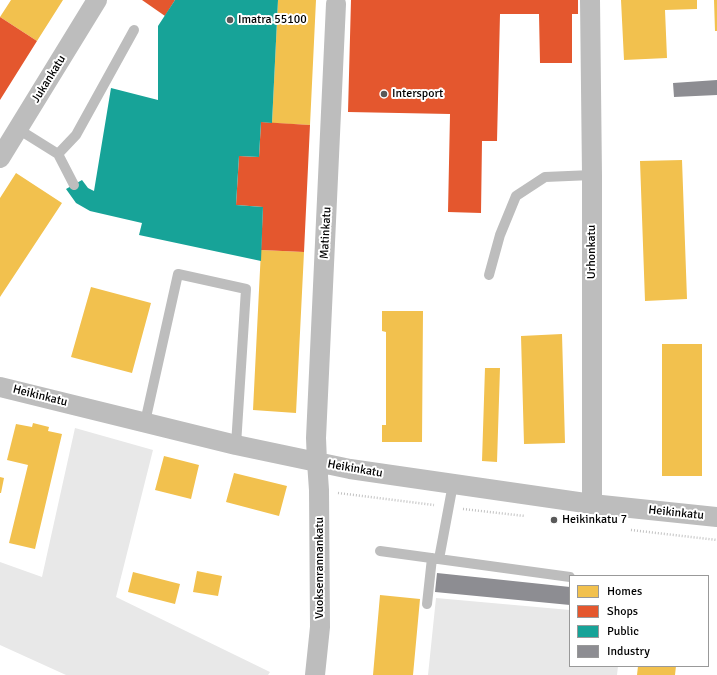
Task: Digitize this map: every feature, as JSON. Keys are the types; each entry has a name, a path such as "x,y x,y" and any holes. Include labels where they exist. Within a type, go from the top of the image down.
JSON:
{"street":[{"name":"Jukankatu","path":"0,158 97,0"},
{"name":"Urhonkatu","path":"590,0 592,175 592,504"},
{"name":"Matinkatu","path":"316,462 336,4"},
{"name":"Heikinkatu","path":"0,387 236,445 350,469 592,504 717,517"},
{"name":"Vuoksenrannankatu","path":"315,675 320,627 319,490 316,462"}],"lane":[{"path":"58,154 76,136 134,30"},
{"path":"18,130 58,154 74,185"},
{"path":"489,275 500,235 516,196 545,177 592,175"},
{"path":"145,422 178,274 246,289 236,445"},
{"path":"427,604 435,558 454,484"},
{"path":"380,551 569,577"}],"path":[{"path":"319,490 531,517"},
{"path":"628,529 717,540"}],"shaded area":[{"path":"75,428 153,450 116,597 270,672 268,675 66,675 0,645 0,562 42,577"},
{"path":"436,598 569,610 569,667 618,667 617,675 428,675"}],"building: Homes":[{"path":"11,0 63,0 37,41 0,17"},
{"path":"278,0 316,0 310,125 272,123"},
{"path":"621,0 697,0 697,9 665,10 667,58 624,60"},
{"path":"714,0 717,0 717,31 715,31"},
{"path":"682,160 687,299 645,301 640,161"},
{"path":"16,173 62,203 0,297 0,198"},
{"path":"261,250 304,252 296,413 253,410"},
{"path":"91,287 151,303 132,373 71,357"},
{"path":"382,311 423,311 422,442 382,442 382,425 386,425 386,332 382,331"},
{"path":"562,334 565,443 524,444 521,336"},
{"path":"662,344 702,344 702,476 662,476"},
{"path":"485,368 500,368 497,462 482,461"},
{"path":"33,423 49,427 48,431 62,434 35,549 9,543 28,465 7,460 16,424 32,427"},
{"path":"164,456 199,465 191,499 155,490"},
{"path":"234,473 287,486 279,516 226,502"},
{"path":"0,477 4,478 1,493 0,493"},
{"path":"197,571 222,576 218,596 193,592"},
{"path":"133,572 180,584 175,604 128,592"},
{"path":"380,595 420,599 413,675 373,675"},
{"path":"638,667 676,667 675,675 637,675"}],"building: Shops":[{"path":"142,0 175,0 165,16"},
{"path":"351,0 578,0 578,14 572,14 572,63 540,63 539,14 500,14 497,141 482,141 481,213 448,212 450,114 348,112"},
{"path":"0,17 37,41 0,100"},
{"path":"261,122 310,125 304,252 261,250 263,207 236,205 239,156 259,157"}],"building: Public":[{"path":"175,0 278,0 272,123 261,122 259,157 239,156 236,205 263,207 261,261 139,235 142,223 90,211 76,203 66,189 82,180 88,188 94,191 111,88 158,100 158,26"}],"building: Industry":[{"path":"717,80 717,95 674,97 673,83"},
{"path":"437,573 569,587 569,605 435,592"}],"place":[{"name":"Imatra 55100","path":"230,20"},
{"name":"Intersport","path":"384,94"},
{"name":"Heikinkatu 7","path":"554,520"}]}
